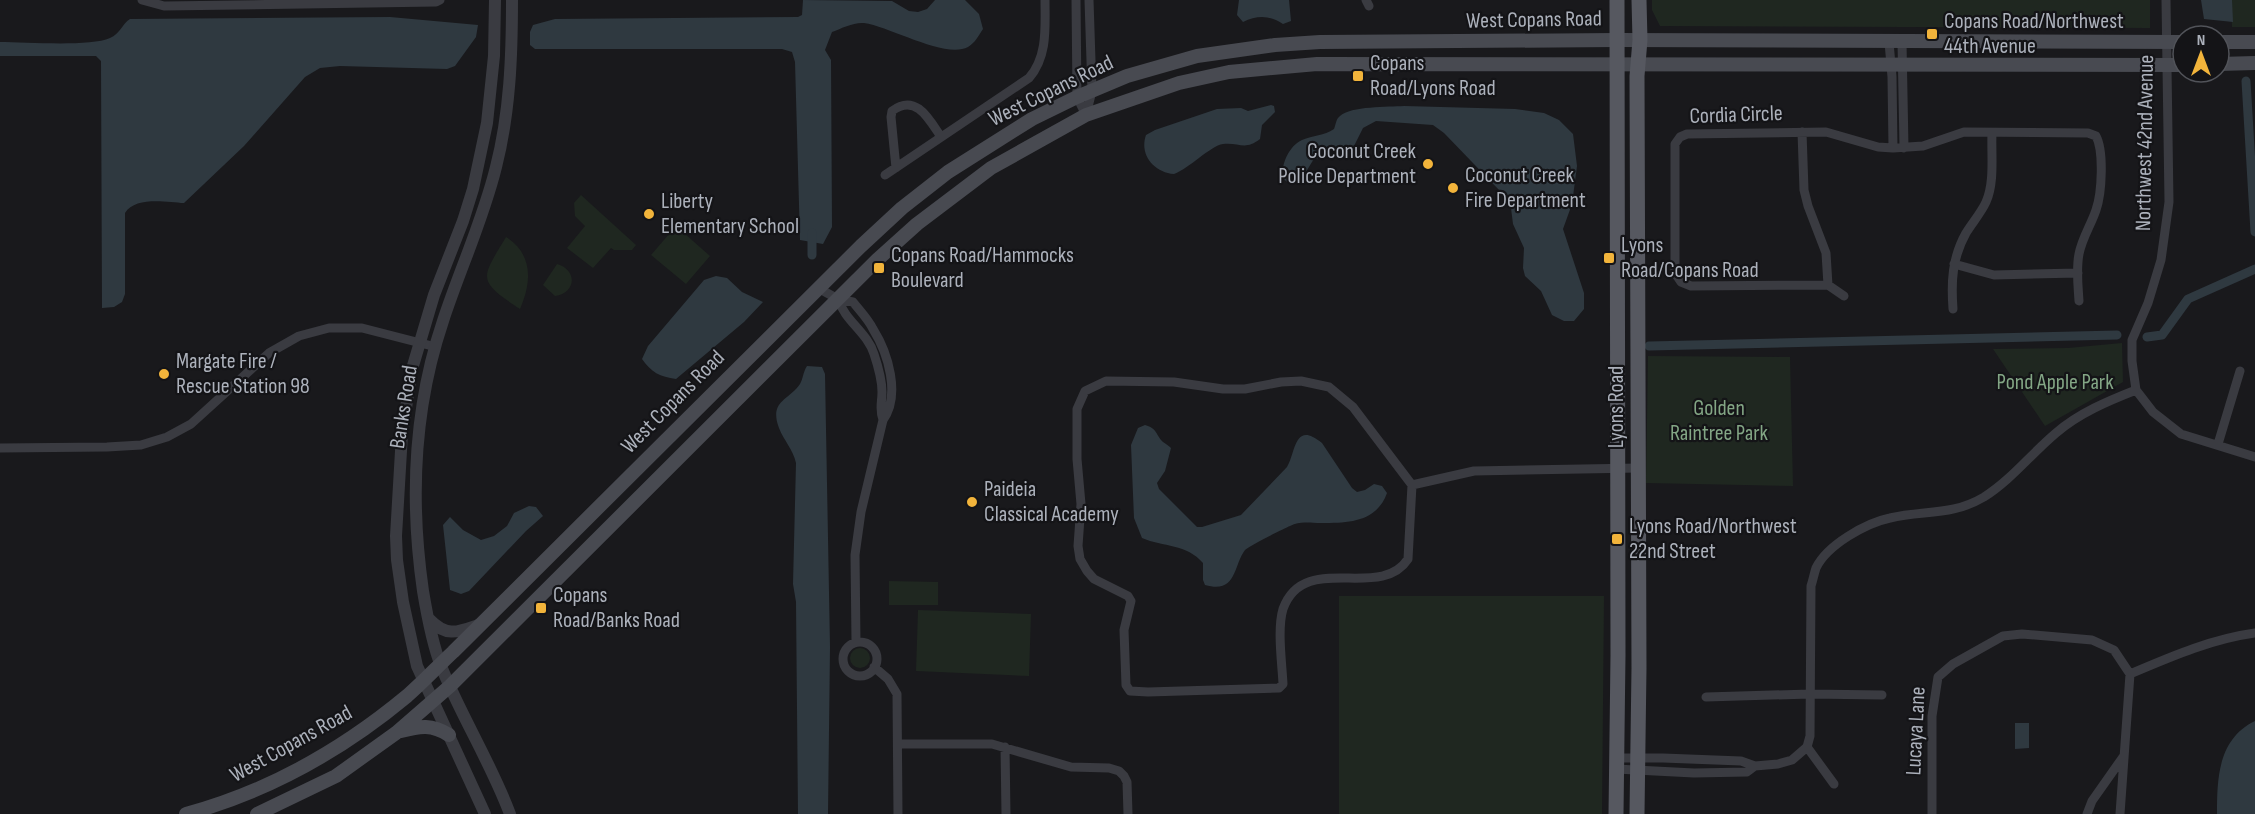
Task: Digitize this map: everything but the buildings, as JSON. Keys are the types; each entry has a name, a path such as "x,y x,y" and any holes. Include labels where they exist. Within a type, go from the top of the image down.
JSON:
{"main road":[{"name":"Lyons Road","path":"1616,814 1617,0"},
{"name":"Lyons Road","path":"1637,814 1639,468 1637,63 1640,40 1640,0"},
{"name":"West Copans Road","path":"186,814 236,799 284,777 323,756 408,695 818,288 902,208 989,144 1077,97 1127,76 1197,56 1275,45 1337,41 2171,42"},
{"path":"2231,42 2255,42"},
{"name":"West Copans Road","path":"256,814 336,776 396,733 434,701 838,299 917,224 1007,158 1086,115 1179,83 1229,72 1337,63 2171,65"},
{"path":"2231,64 2255,63"},
{"path":"396,733 427,726 449,735"}],"street":[{"path":"142,0 164,6 436,2 440,0"},
{"name":"Banks Road","path":"485,814 417,666 403,602 396,536 402,434 406,401 419,342 434,295 463,221 481,157 492,90 495,0"},
{"name":"Banks Road","path":"510,814 440,664 429,619 419,559 416,492 420,428 428,378 453,291 478,230 497,165 508,99 512,0"},
{"path":"885,175 1029,78 1034,72 1046,38 1045,0"},
{"path":"1076,0 1077,97 1086,115"},
{"path":"1086,115 1092,91 1089,0"},
{"name":"Northwest 42nd Avenue","path":"2136,390 2132,340 2148,303 2161,260 2169,202 2166,0"},
{"path":"1895,42 1904,147"},
{"path":"1893,148 1898,66"},
{"path":"896,168 891,117 892,111 899,106 909,105 919,108 926,114 941,137"},
{"name":"Cordia Circle","path":"1802,132 1804,190 1826,253 1828,285 1691,286 1680,282 1675,273 1675,144 1680,137 1687,134 1802,132 1826,132 1878,147 1893,148 1923,146 1964,132 2088,133 2096,136 2100,144 2100,184 2096,209 2085,233 2079,254 2078,273"},
{"path":"1953,309 1951,278 1954,264 1966,234 1987,200 1991,177 1992,133"},
{"path":"1954,264 1994,275 2078,273 2079,301"},
{"path":"1828,285 1844,296"},
{"path":"818,288 838,299 853,302 873,328 888,364 892,398 890,410 884,420 861,512 855,555 856,642"},
{"path":"0,448 141,445 167,437 191,424 269,353 299,336 329,328 362,328 436,347"},
{"path":"2218,444 2240,370"},
{"path":"1106,381 1174,382 1223,389 1281,382 1317,383 1334,391 1353,407 1412,485 1408,559 1402,569 1391,575 1377,578 1314,580 1300,587 1283,609 1281,627 1283,684 1279,688 1179,692 1130,691 1126,685 1124,630 1131,601 1128,596 1094,579 1087,571 1079,552 1080,504 1076,427 1077,409 1085,391 1106,381"},
{"path":"1616,764 1741,761 1755,766 1792,760 1807,747 1810,736 1811,586 1817,567 1830,551 1846,538 1890,518 1940,513 1982,498 1998,487 2057,432 2089,411 2136,390 2153,412 2181,434 2255,457"},
{"path":"1412,485 1474,471 1639,468"},
{"path":"429,619 435,626 447,632 461,631 480,624"},
{"path":"2120,814 2130,674 2233,636 2255,633"},
{"name":"Lucaya Lane","path":"1932,814 1932,716 1938,677 1953,664 2003,636 2022,634 2092,640 2114,650 2130,674"},
{"path":"866,643 874,650 877,660 874,667 869,674 863,676 851,674 843,665 843,654 850,644 866,643"},
{"path":"874,667 888,679 897,694 898,814"},
{"path":"1707,697 1810,694 1882,695"},
{"path":"898,744 992,744 1056,764 1071,767 1109,768 1119,771 1124,776 1128,791 1128,814"},
{"path":"1005,747 1006,814"},
{"path":"1807,747 1834,784"},
{"path":"2087,814 2092,801 2123,757"},
{"path":"1637,764 1694,773 1747,772 1755,766"}],"green space":[{"path":"1652,0 2150,0 2150,28 1660,26 1652,10"},
{"path":"2231,0 2255,0 2255,27 2232,27"},
{"path":"581,195 636,245 632,250 611,248 593,268 567,248 585,226 575,216 574,203"},
{"path":"676,226 710,256 686,284 651,255"},
{"path":"506,237 521,252 528,269 527,289 520,309 496,291 487,278 491,262"},
{"path":"557,264 568,271 572,281 567,291 555,296 543,285"},
{"name":"Pond Apple Park","path":"2122,343 2123,382 2045,426 1993,349 2068,348"},
{"name":"Golden Raintree Park","path":"1648,356 1790,357 1793,486 1646,483"},
{"path":"889,581 938,582 938,605 889,605"},
{"path":"1339,596 1604,596 1602,814 1339,814"},
{"path":"918,610 1031,614 1029,676 916,671"},
{"path":"860,648 867,651 870,658 867,665 860,668 853,665 850,658 853,651"}],"shaded area":[{"path":"803,0 892,1 909,11 918,12 927,9 935,0 965,0 979,14 983,29 968,47 958,50 932,46 864,23 852,24 832,32 825,50 831,60 832,227 823,244 800,240 795,62 792,52 782,49 535,49 530,45 530,32 533,25 555,19 798,17 802,15"},
{"path":"1239,0 1289,0 1291,21 1283,24 1263,17 1243,22 1237,15"},
{"path":"2201,0 2232,0 2233,22 2204,19"},
{"path":"390,17 478,25 476,37 455,66 447,69 340,66 320,68 305,77 244,146 184,203 152,201 136,204 130,208 125,213 125,294 122,302 114,307 102,308 101,61 96,56 0,56 0,42 101,41 119,32 130,19"},
{"path":"1274,106 1275,112 1262,125 1260,139 1255,143 1250,145 1223,144 1174,174 1160,170 1147,156 1144,142 1146,135 1155,130 1217,109 1241,108 1248,111"},
{"path":"1404,106 1515,109 1544,113 1559,120 1573,134 1577,166 1572,204 1563,229 1584,293 1584,309 1574,321 1564,321 1552,315 1541,291 1525,276 1524,248 1513,224 1511,208 1500,191 1444,133 1433,125 1376,121 1363,128 1353,148 1345,154 1314,159 1304,175 1297,181 1287,182 1282,177 1283,166 1293,146 1302,140 1334,129 1340,116 1345,113 1352,110"},
{"path":"716,276 727,278 742,292 763,302 744,322 676,379 656,373 642,359 648,346 704,280"},
{"path":"807,366 822,367 825,374 830,647 828,814 798,814 796,602 793,584 796,463 779,428 776,412 781,402 800,384"},
{"path":"1145,425 1154,430 1171,448 1165,471 1157,483 1159,489 1197,527 1241,515 1287,467 1297,441 1306,435 1322,443 1357,492 1374,484 1382,486 1387,493 1375,511 1358,520 1294,524 1274,534 1245,550 1229,582 1215,587 1205,585 1203,563 1197,557 1182,549 1142,538 1134,518 1131,445 1138,428"},
{"path":"529,506 536,507 543,516 469,591 461,594 450,590 443,525 450,517 463,530 481,540 494,536 507,526 514,513"},
{"path":"2255,721 2255,814 2217,814 2222,761 2233,738"},
{"path":"2015,723 2029,723 2029,748 2015,749"}],"waterway":[{"path":"2246,81 2255,232"},
{"path":"812,233 812,255"},
{"path":"2147,337 2162,335 2188,299 2255,269"},
{"path":"1649,346 2117,335"}],"place":[{"name":"Copans Road/Northwest 44th Avenue","path":"1932,34"},
{"name":"Copans Road/Lyons Road","path":"1358,76"},
{"name":"Coconut Creek Police Department","path":"1428,164"},
{"name":"Coconut Creek Fire Department","path":"1453,188"},
{"name":"Liberty Elementary School","path":"649,214"},
{"name":"Lyons Road/Copans Road","path":"1609,258"},
{"name":"Copans Road/Hammocks Boulevard","path":"879,268"},
{"name":"Margate Fire / Rescue Station 98","path":"164,374"},
{"name":"Paideia Classical Academy","path":"972,502"},
{"name":"Lyons Road/Northwest 22nd Street","path":"1617,539"},
{"name":"Copans Road/Banks Road","path":"541,608"}]}
